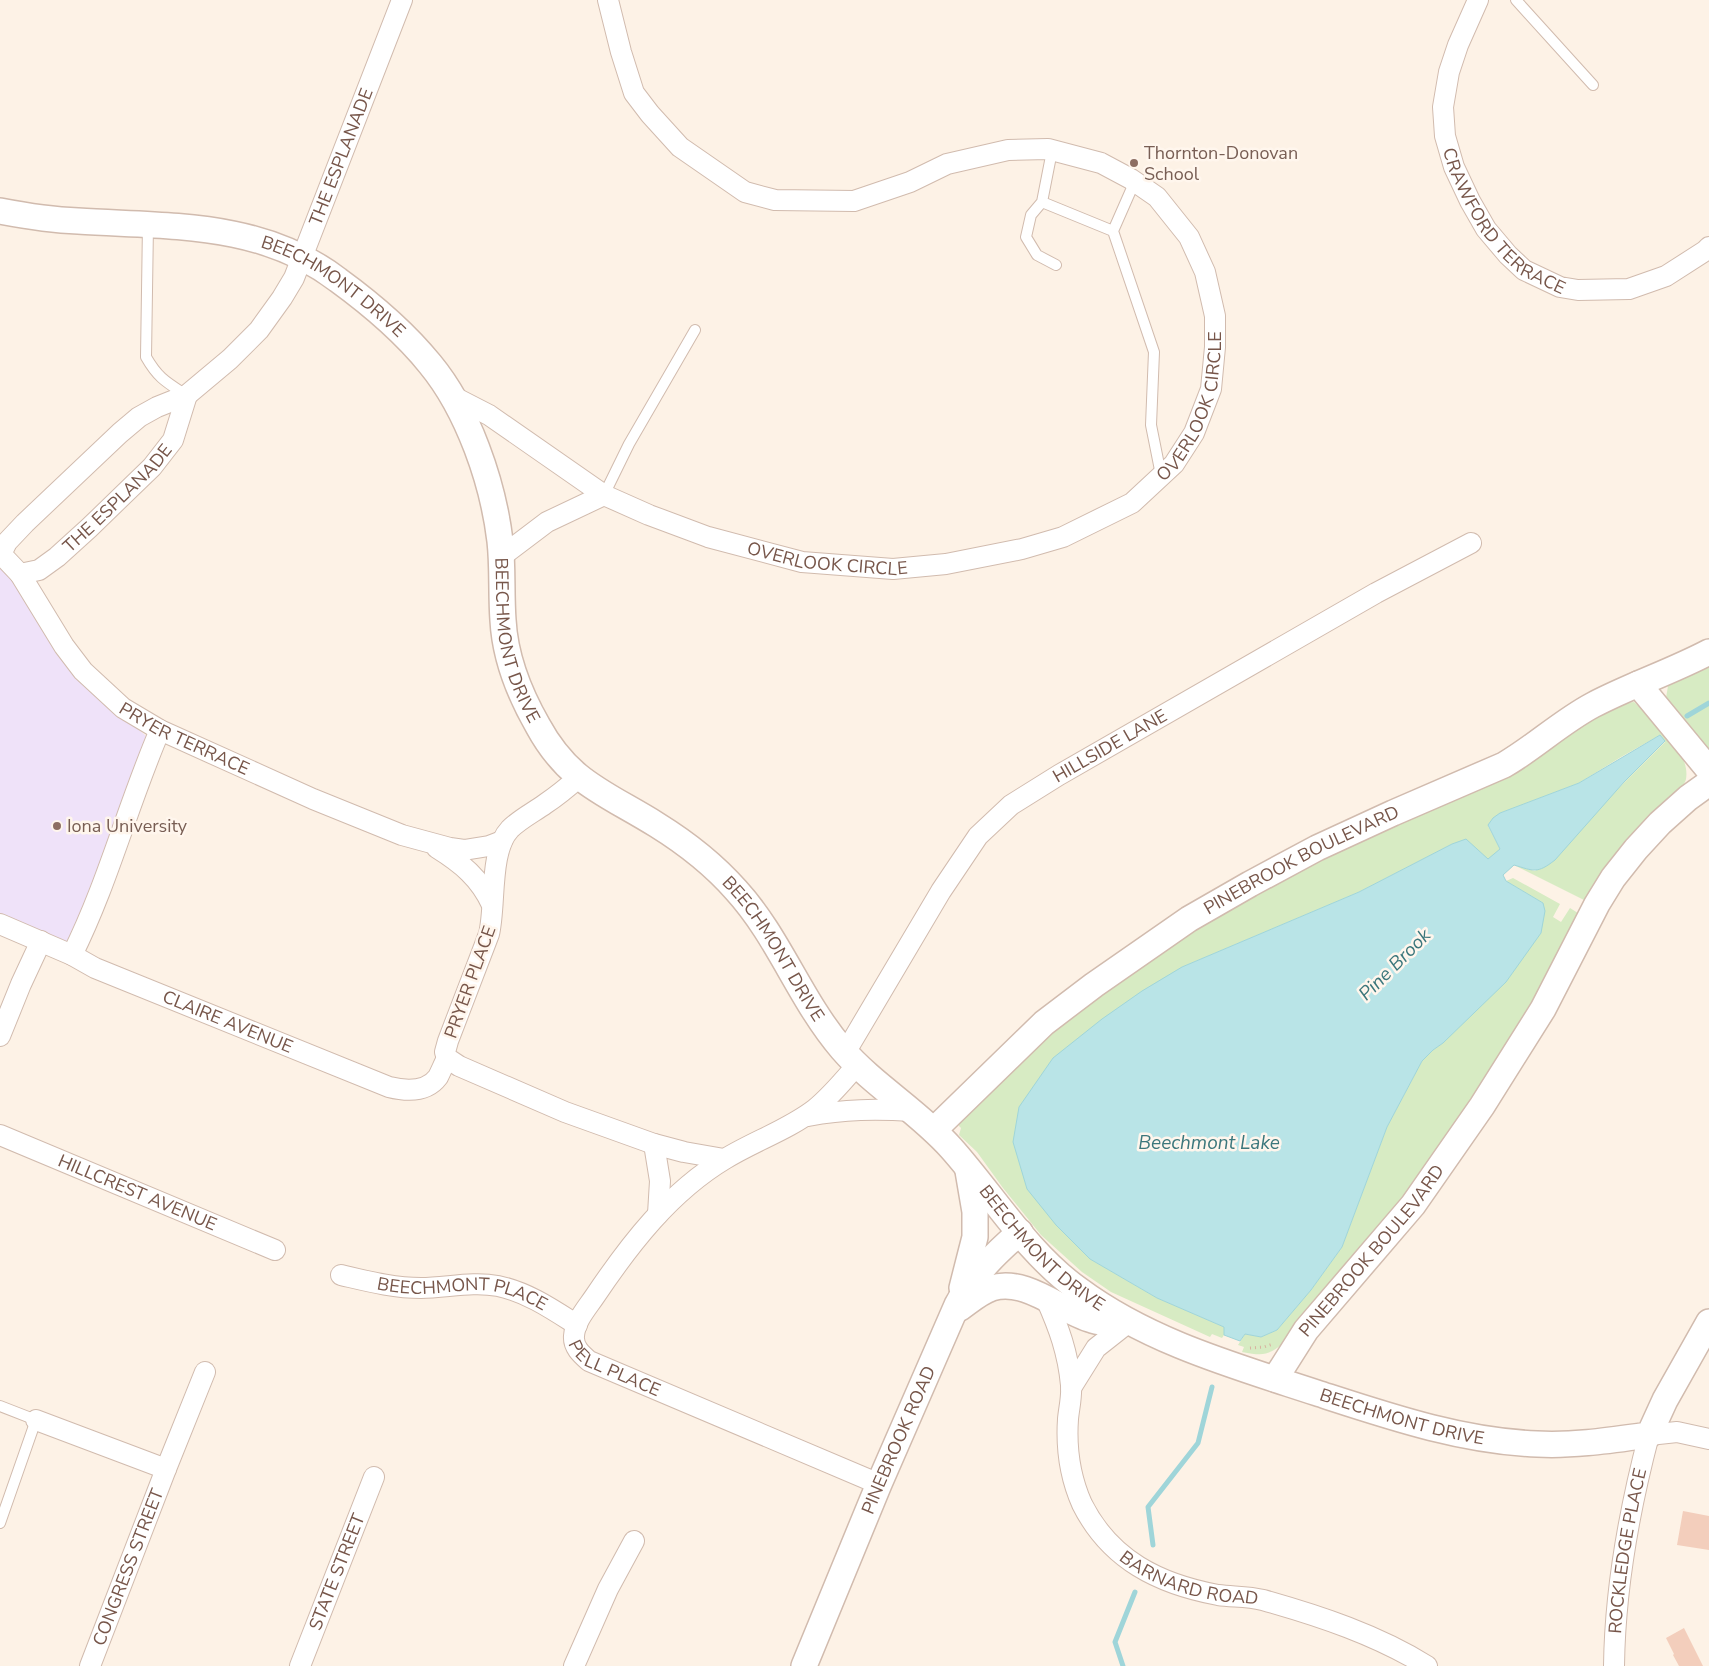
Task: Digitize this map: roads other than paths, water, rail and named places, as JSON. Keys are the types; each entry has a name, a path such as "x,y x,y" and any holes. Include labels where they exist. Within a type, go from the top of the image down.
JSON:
{"street":[{"name":"THE ESPLANADE","path":"0,554 7,542 25,523 120,432 139,417 157,407 187,395 230,359 259,330 294,278 402,0"},
{"name":"OVERLOOK CIRCLE","path":"452,396 489,414 604,495 649,515 708,537 802,562 893,569 956,562 1022,549 1063,537 1132,503 1174,464 1194,433 1211,389 1215,347 1215,316 1205,272 1189,237 1157,197 1135,181 1101,163 1048,150 1008,150 962,160 947,164 910,182 854,201 775,200 745,192 680,147 634,93 608,0"},
{"name":"CRAWFORD TERRACE","path":"1478,0 1458,45 1450,72 1443,107 1445,136 1454,167 1470,201 1486,229 1508,255 1524,270 1560,287 1578,290 1629,289 1666,276 1709,247"},
{"name":"BEECHMONT DRIVE","path":"0,211 54,219 180,226 246,236 279,246 303,257 337,278 395,328 431,365 452,396 467,426 489,485 497,522 502,556 504,630 512,671 543,735 559,758 578,778 597,791 685,843 734,888 765,928 822,1024 851,1059 934,1130 1020,1232 1072,1286 1129,1322 1205,1355 1410,1422 1496,1440 1535,1444 1562,1444 1649,1436"},
{"name":"THE ESPLANADE","path":"20,574 39,570 57,557 90,528 152,467 173,440 187,395"},
{"path":"502,556 522,539 547,522 604,495"},
{"name":"HILLSIDE LANE","path":"851,1059 941,891 978,836 1011,805 1059,774 1350,608 1471,543"},
{"name":"PRYER TERRACE","path":"0,554 20,574 64,646 83,672 123,708 160,730 361,819 402,835 464,850 502,842"},
{"name":"PINEBROOK BOULEVARD","path":"934,1130 1044,1024 1088,989 1189,919 1317,848 1385,816 1504,765 1592,706 1709,652"},
{"path":"1638,684 1709,770"},
{"path":"72,955 90,920 160,730"},
{"name":"PRYER PLACE","path":"578,778 557,796 510,828 502,842 498,858 490,934 448,1041 447,1058 459,1066 550,1106 654,1144 684,1152 724,1159"},
{"name":"PINEBROOK BOULEVARD","path":"1275,1379 1306,1330 1413,1205 1463,1135 1543,1009 1597,904 1624,863 1660,823 1688,798 1709,783"},
{"name":"PRYER TERRACE","path":"429,843 467,868 482,886 492,905"},
{"name":"CLAIRE AVENUE","path":"0,924 72,955 95,968 389,1087 412,1091 426,1086 437,1078 447,1058"},
{"path":"0,1036 41,941"},
{"name":"PELL PLACE","path":"851,1059 823,1101 801,1118 724,1159 690,1185 658,1214 616,1264 577,1325 574,1337 575,1344 580,1353 589,1361 879,1484"},
{"name":"PELL PLACE","path":"801,1118 836,1111 883,1109 913,1111"},
{"name":"HILLCREST AVENUE","path":"0,1135 276,1250"},
{"path":"654,1144 660,1181 658,1214"},
{"path":"956,1309 975,1237 974,1199 967,1168"},
{"name":"PINEBROOK ROAD","path":"804,1666 879,1484 962,1296 976,1277 1020,1232"},
{"name":"BEECHMONT PLACE","path":"340,1275 403,1287 498,1286 526,1295 577,1325"},
{"path":"956,1309 986,1290 999,1286 1019,1288 1098,1322 1129,1322"},
{"name":"BARNARD ROAD","path":"1046,1299 1062,1337 1068,1361 1071,1388 1067,1437 1068,1456 1076,1486 1082,1504 1101,1532 1124,1556 1137,1567 1161,1579 1181,1586 1220,1595 1261,1600 1326,1620 1382,1642 1427,1666"},
{"name":"BARNARD ROAD","path":"1071,1388 1096,1348 1129,1322"},
{"path":"1649,1436 1665,1400 1709,1322"},
{"name":"CONGRESS STREET","path":"90,1666 205,1372"},
{"name":"CONGRESS STREET","path":"36,1420 166,1469"},
{"path":"1649,1436 1677,1432 1709,1439"},
{"name":"ROCKLEDGE PLACE","path":"1614,1666 1616,1614 1621,1575 1632,1511 1649,1436"},
{"name":"STATE STREET","path":"300,1666 374,1477"},
{"path":"574,1666 608,1589 634,1541"}],"lane":[{"path":"1516,0 1593,85"},
{"path":"1052,151 1042,202 1031,215 1026,237 1037,255 1056,265"},
{"path":"1135,181 1113,231 1154,352 1151,425 1162,475"},
{"path":"1042,202 1113,231"},
{"path":"148,224 146,357 162,379 187,395"},
{"path":"604,495 634,436 695,330"},
{"path":"0,1406 36,1420 0,1523"}],"water":[{"name":"Beechmont Lake","path":"1660,735 1665,741 1624,782 1555,860 1544,868 1535,870 1514,865 1503,875 1506,881 1543,903 1545,911 1541,933 1506,982 1422,1061 1387,1127 1342,1247 1311,1290 1277,1330 1261,1337 1245,1334 1240,1341 1224,1335 1224,1327 1157,1298 1090,1259 1056,1225 1027,1189 1013,1142 1019,1107 1053,1058 1102,1019 1142,991 1182,967 1359,892 1452,844 1466,839 1488,859 1500,849 1488,825 1493,818 1500,813 1579,783"}],"waterway":[{"name":"Pine Brook","path":"1687,716 1709,703"},
{"name":"Pine Brook","path":"1153,1545 1148,1507 1198,1443 1212,1387"},
{"name":"Pine Brook","path":"1123,1666 1115,1642 1135,1592"}],"place":[{"name":"Thornton-Donovan School","path":"1134,163"},
{"name":"Iona University","path":"57,826"}]}
